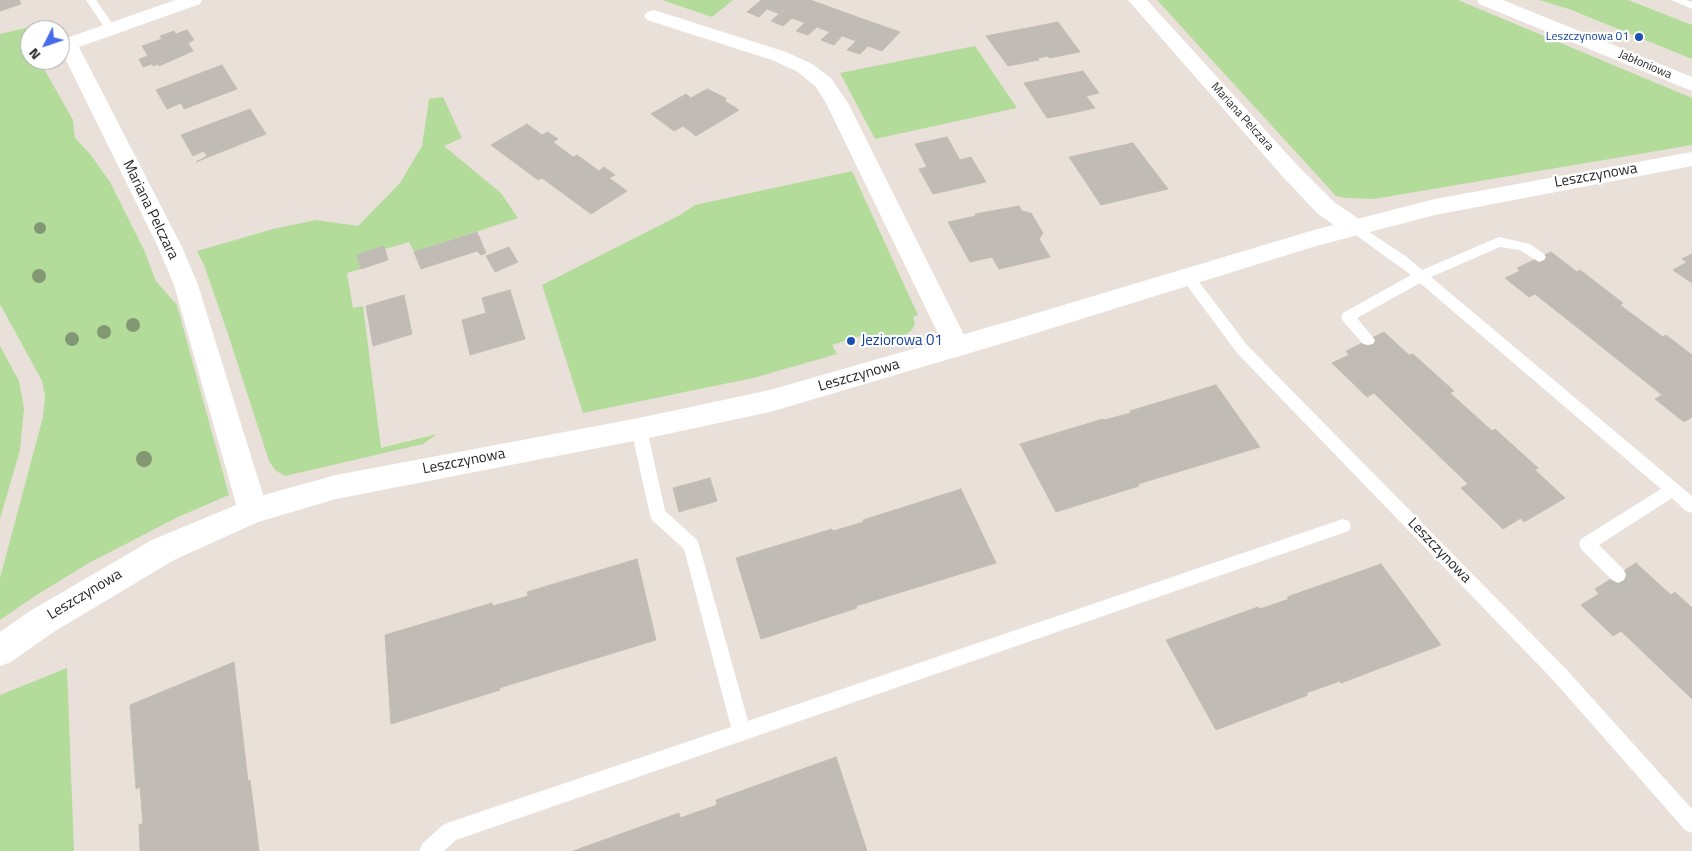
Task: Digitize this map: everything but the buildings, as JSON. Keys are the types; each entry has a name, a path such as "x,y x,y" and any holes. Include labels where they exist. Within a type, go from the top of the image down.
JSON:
{"street":[{"name":"Mariana Pelczara","path":"193,0 68,44 170,247 186,285 253,511"},
{"name":"Mariana Pelczara","path":"1137,0 1298,179 1326,208 1354,227"},
{"name":"Jabłoniowa","path":"1486,0 1692,85"},
{"path":"654,16 779,56 805,68 824,83 837,103 957,347"},
{"name":"Leszczynowa","path":"0,651 41,622 163,550 253,511 336,487 639,429 770,401 957,347 1354,227 1445,205 1692,159"}],"lane":[{"path":"91,0 111,29"},
{"path":"1676,0 1692,6"},
{"path":"1354,227 1402,260 1692,506"},
{"path":"1368,340 1348,317 1421,276 1498,242 1525,247 1539,257"},
{"name":"Leszczynowa","path":"1188,277 1242,349 1560,675 1692,823"},
{"path":"639,429 658,515 691,545 742,732"},
{"path":"1618,575 1586,544 1672,490"},
{"path":"429,851 450,832 1343,526"}],"green space":[{"path":"662,0 733,0 712,17"},
{"path":"1157,0 1458,0 1692,98 1692,145 1374,199 1336,196"},
{"path":"1539,0 1628,0 1692,25 1692,59 1569,9"},
{"path":"20,29 20,70 45,70 73,120 75,138 90,154 110,182 144,250 156,281 177,305 229,495 178,517 87,564 0,620 0,578 43,417 45,396 42,381 0,304 0,34"},
{"path":"975,46 1017,108 875,139 840,73"},
{"path":"443,97 462,138 444,146 501,193 518,218 414,252 409,242 357,255 361,269 347,273 353,308 363,306 381,448 437,434 423,444 285,476 275,470 269,461 228,334 204,265 197,251 273,229 316,220 358,226 400,183 422,146 429,99"},
{"path":"852,171 918,315 913,317 915,324 912,330 903,337 869,345 864,335 832,345 837,354 753,378 583,413 542,285 680,215 695,205"},
{"path":"0,346 19,381 24,408 20,450 0,519"},
{"path":"67,668 74,851 0,851 0,695"}],"place":[{"name":"Leszczynowa 01","path":"1639,37"},
{"name":"Jeziorowa 01","path":"851,341"}]}
